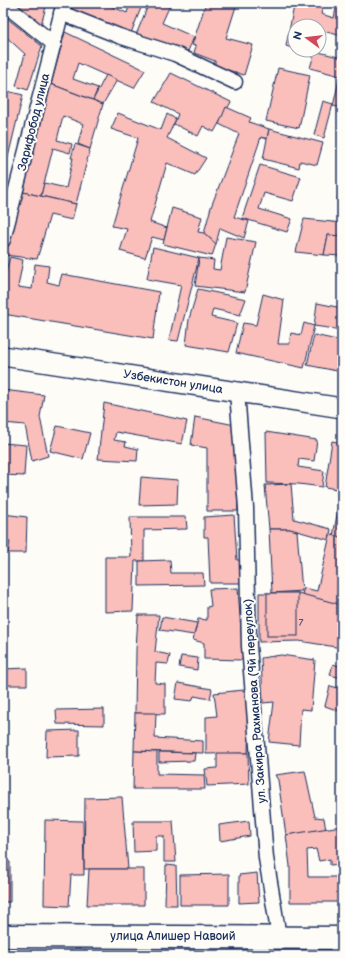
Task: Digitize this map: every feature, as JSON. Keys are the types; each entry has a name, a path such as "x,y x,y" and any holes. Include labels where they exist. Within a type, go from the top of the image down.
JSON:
{"main road":[{"name":"Узбекистон улица","path":"3,356 342,408"},
{"name":"улица Алишер Навоий","path":"3,936 279,937 339,944"}],"street":[{"path":"3,3 54,44"},
{"path":"63,8 119,36 175,54 235,82"},
{"name":"Зарифобод улица","path":"3,240 63,8"},
{"name":"ул. Закира Рахманова (9й переулок)","path":"237,392 246,508 249,646 266,858 279,937"}],"building":[{"path":"13,3 47,3 41,25"},
{"path":"74,3 103,3 127,13 130,3 143,3 131,33 72,9"},
{"path":"149,3 171,3 162,23 194,37 188,51 136,35"},
{"path":"206,3 237,3 226,38 253,45 244,75 215,66 215,61 194,53 196,46 192,45"},
{"path":"300,3 324,3 321,14 334,18 337,3 342,3 342,36 327,32 327,18 292,18 294,6 299,8"},
{"path":"3,15 42,46 28,90 16,86 25,54 3,34"},
{"path":"65,32 145,70 134,88 78,63 73,79 98,88 93,100 51,84"},
{"path":"327,54 342,58 342,108 333,106 340,76 310,68 313,58 327,58"},
{"path":"278,68 310,75 299,128 266,121"},
{"path":"171,73 231,102 214,132 203,126 198,136 174,124 178,114 154,102"},
{"path":"106,75 117,80 103,104 93,100"},
{"path":"51,84 103,104 90,149 78,144 83,124 63,116 57,140 72,144 70,153 53,148 41,196 23,192"},
{"path":"3,90 23,95 3,178"},
{"path":"323,101 333,104 324,138 314,135"},
{"path":"226,107 251,118 249,122 269,129 267,139 261,137 234,217 249,221 244,238 220,228 216,244 204,233 211,207 239,134 219,124"},
{"path":"118,113 161,130 167,114 176,119 167,138 206,158 195,175 167,163 150,222 167,228 164,240 152,237 145,258 120,251 127,229 112,226 138,138 111,129"},
{"path":"269,129 323,143 317,165 300,161 299,168 263,159"},
{"path":"75,144 90,149 76,204 41,196 44,183 66,188"},
{"path":"260,165 301,177 293,201 264,193 259,209 292,219 287,232 242,218"},
{"path":"342,180 342,202 337,201"},
{"path":"23,192 76,204 72,220 50,215 37,259 5,255"},
{"path":"172,208 202,217 198,232 204,233 216,244 212,256 163,244"},
{"path":"304,219 342,223 341,236 328,235 324,255 296,252"},
{"path":"342,230 342,256 324,255 328,235 341,236"},
{"path":"226,237 256,242 245,292 195,286 199,258 214,260 213,269 220,270"},
{"path":"153,247 199,258 178,341 169,340 181,285 147,279"},
{"path":"10,257 23,260 18,287 32,289 35,264 49,266 47,282 59,285 62,274 159,292 153,339 3,314 3,282"},
{"path":"198,289 246,299 240,315 213,309 211,317 237,323 229,352 186,345 189,319"},
{"path":"263,294 284,300 278,344 289,344 291,333 301,335 304,323 314,326 304,368 236,353 243,323 256,325"},
{"path":"317,303 342,308 342,330 314,326"},
{"path":"314,335 342,341 342,372 307,365"},
{"path":"3,390 44,395 40,417 48,456 32,461 25,425 3,423"},
{"path":"104,403 187,421 182,444 116,432 114,440 126,442 125,446 138,449 137,461 98,459"},
{"path":"195,417 235,425 238,511 207,511 207,448 191,445"},
{"path":"57,426 90,433 83,459 50,451"},
{"path":"266,432 317,440 314,461 299,459 298,467 324,471 322,487 299,484 267,483"},
{"path":"332,441 342,443 342,490 325,487"},
{"path":"3,443 26,445 24,476 3,475"},
{"path":"141,477 178,480 177,504 139,505"},
{"path":"291,484 294,519 331,529 329,540 290,529 269,529 265,485"},
{"path":"342,494 342,538 333,536"},
{"path":"3,514 27,517 26,553 8,553 10,542 3,541"},
{"path":"234,515 237,560 242,560 242,583 210,583 208,537 204,537 204,517"},
{"path":"130,517 186,517 187,529 144,530 144,561 135,561 133,611 105,612 105,557 131,557"},
{"path":"269,529 290,529 297,531 302,591 272,593"},
{"path":"330,535 342,537 342,587 337,607 301,597 304,588 317,591"},
{"path":"170,560 171,573 203,573 204,585 139,586 139,561"},
{"path":"238,588 243,660 204,659 204,643 193,640 198,619 207,620 207,607 211,606 209,589"},
{"path":"259,593 298,593 342,605 342,648 299,641 259,642"},
{"path":"267,593 298,593 298,636 267,636"},
{"path":"138,615 159,615 155,652 170,655 168,664 156,663 155,683 165,684 165,714 135,713"},
{"path":"162,617 197,623 194,635 160,630"},
{"path":"281,655 315,660 311,710 301,709 299,745 269,742 274,702 263,703 261,658"},
{"path":"181,656 198,658 197,670 179,667"},
{"path":"333,664 342,667 342,712 325,706 330,686 339,688 341,678 330,675"},
{"path":"27,668 27,685 3,685 3,669"},
{"path":"178,683 212,689 210,699 194,696 192,701 175,699"},
{"path":"244,690 249,720 248,753 206,754 206,717 217,716 214,693"},
{"path":"104,709 104,725 57,724 56,710"},
{"path":"135,713 156,713 155,738 203,741 203,753 134,751"},
{"path":"79,730 79,756 46,757 47,731"},
{"path":"134,751 157,752 157,774 204,775 205,789 133,789"},
{"path":"159,752 195,753 194,761 159,762"},
{"path":"217,753 248,753 249,784 207,786 205,769 217,768"},
{"path":"305,771 315,817 324,818 326,831 286,835 278,780 275,775"},
{"path":"122,797 128,869 84,869 85,798"},
{"path":"45,820 83,821 84,875 71,875 69,906 44,905"},
{"path":"133,821 173,821 176,862 164,862 164,836 156,836 156,851 134,852"},
{"path":"249,821 250,836 220,841 219,825"},
{"path":"341,826 342,864 330,865 330,859 319,861 316,849 307,850 308,877 342,877 342,902 290,902 290,866 286,835"},
{"path":"3,861 10,862 10,902 3,902"},
{"path":"166,865 176,866 177,905 165,905"},
{"path":"89,869 144,869 144,905 87,905"},
{"path":"257,873 259,902 239,903 239,875"},
{"path":"229,874 229,905 180,905 180,875"}]}
